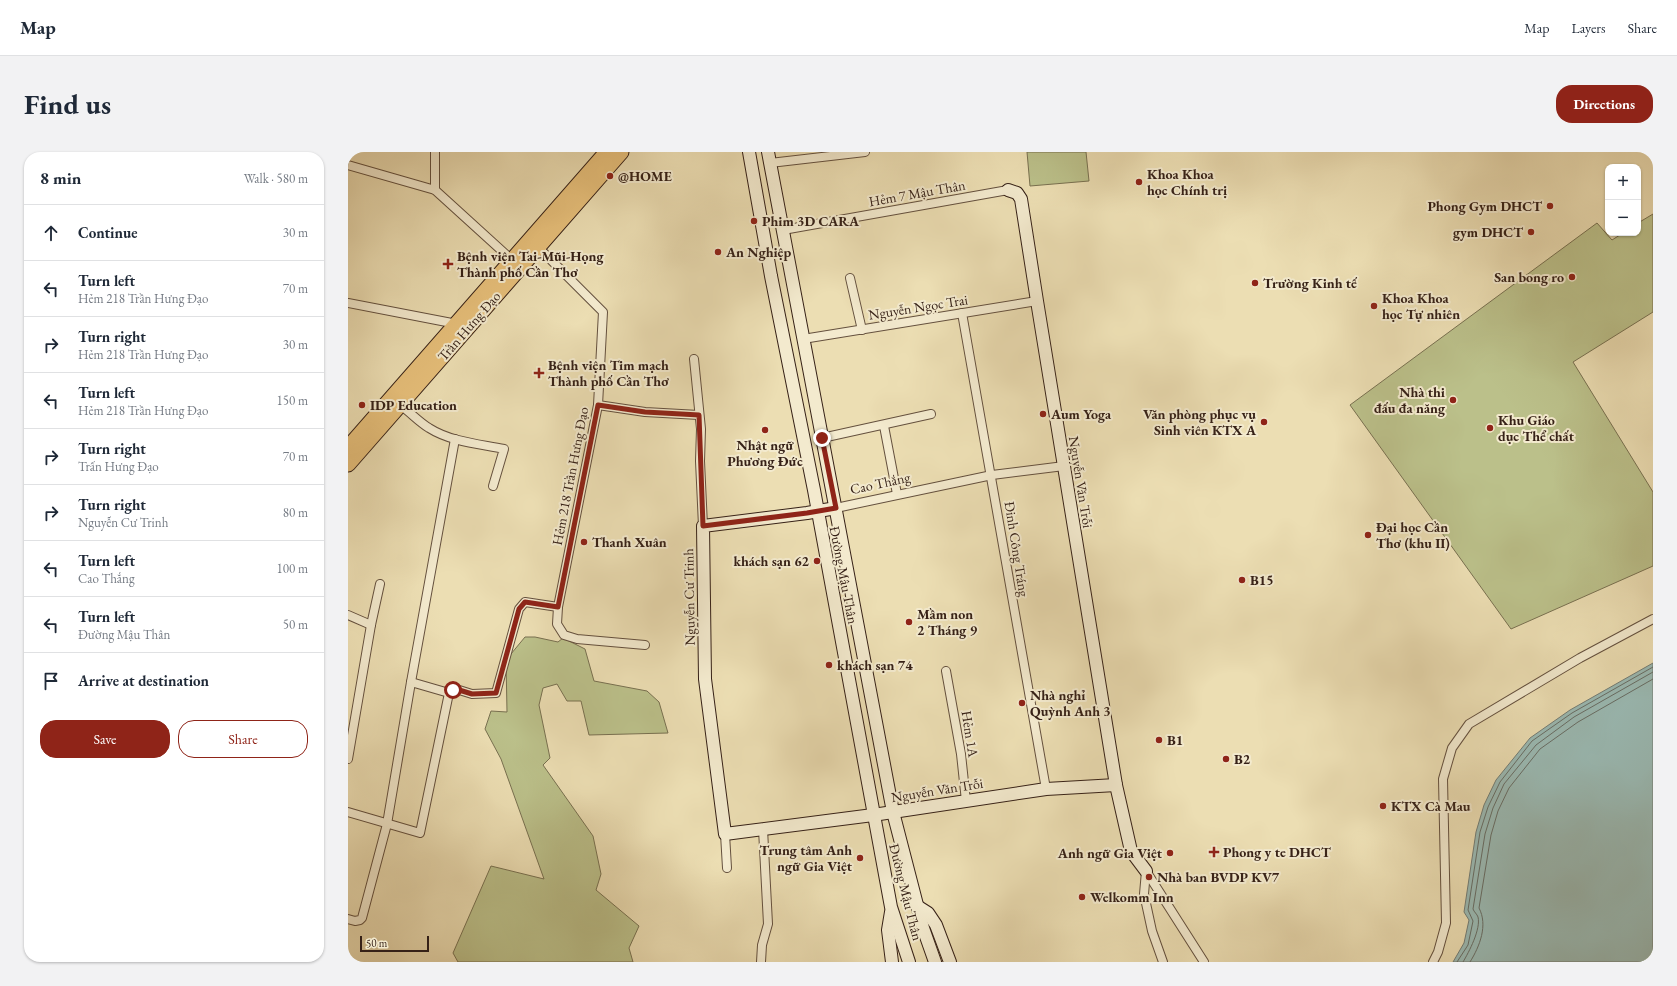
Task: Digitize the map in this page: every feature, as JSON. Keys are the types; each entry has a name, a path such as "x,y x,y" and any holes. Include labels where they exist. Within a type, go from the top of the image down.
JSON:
{"highway":[{"name":"Trần Hưng Đạo","path":"348,448 607,152"},
{"name":"Trần Hưng Đạo","path":"348,464 621,152"}],"street":[{"path":"435,152 435,190"},
{"name":"Đường Mậu Thân","path":"749,152 770,276 814,490 816,511 891,907 908,958"},
{"path":"769,158 865,152"},
{"name":"Đường Mậu Thân","path":"769,158 893,812 917,906 935,962"},
{"path":"348,165 435,190 512,260"},
{"name":"Hẻm 7 Mậu Thân","path":"783,230 1008,190"},
{"name":"Nguyễn Văn Trỗi","path":"1008,190 1017,193 1021,199 1036,301 1116,785 1131,851 1146,871 1204,962"},
{"name":"Hẻm 218 Trần Hưng Đạo","path":"538,247 603,312 598,405 558,607 557,624 564,635 577,639 645,645"},
{"path":"770,276 791,273"},
{"path":"850,278 862,330"},
{"name":"Nguyễn Ngọc Trai","path":"803,339 1036,301"},
{"path":"348,303 456,324"},
{"name":"Đinh Công Tráng","path":"962,313 992,475 1023,665 1046,788"},
{"name":"Nguyễn Cư Trinh","path":"694,359 699,415 706,678 725,834 727,868"},
{"path":"400,404 430,429 455,439 504,449 493,486"},
{"path":"598,405 645,412 699,415"},
{"path":"822,438 884,426 931,414"},
{"path":"884,426 897,494"},
{"path":"348,919 355,921 362,918 387,824 455,439"},
{"name":"Cao Thắng","path":"703,526 836,508 992,475 1064,466"},
{"path":"348,759 371,624 380,584"},
{"path":"411,682 449,693 456,689 472,694 496,693 519,609 522,604 525,602 532,602 558,607"},
{"path":"348,616 371,624"},
{"path":"1433,962 1438,952 1446,923 1443,779 1452,748 1470,724 1580,658 1653,619"},
{"name":"Hẻm 1A","path":"946,671 961,754 966,801"},
{"path":"348,812 420,833 449,693"},
{"name":"Nguyễn Văn Trỗi","path":"763,829 873,815 1046,788 1116,785"},
{"path":"725,834 763,829 768,924 762,945 761,962"},
{"path":"1146,871 1144,894 1152,931 1162,962"},
{"path":"917,906 928,913 936,925 950,962"},
{"path":"891,907 888,930 892,962"}],"green space":[{"path":"1027,152 1086,152 1089,181 1030,186"},
{"name":"Khu Giáo dục Thể chất","path":"1653,214 1653,312 1573,362 1653,492 1653,566 1511,629 1350,405 1597,223 1605,232 1605,236 1608,236 1612,240 1618,236 1641,236 1641,221"},
{"path":"525,637 535,637 558,642 563,638 585,649 594,681 647,691 659,702 668,733 589,735 581,701 567,701 557,684 543,688 539,705 550,758 543,765 593,836 601,874 596,890 639,926 629,948 633,962 458,962 453,953 491,866 544,879 501,759 485,729 491,711 507,712 506,660"}],"water":[{"path":"1653,663 1653,956 1642,962 1453,962 1464,943 1469,920 1464,912 1476,832 1484,805 1496,780 1530,738 1570,710"}],"place":[{"name":"@HOME","path":"610,176"},
{"name":"Khoa Khoa học Chính trị","path":"1139,182"},
{"name":"Phong Gym DHCT","path":"1550,206"},
{"name":"Phim 3D CARA","path":"754,221"},
{"name":"gym DHCT","path":"1531,232"},
{"name":"An Nghiệp","path":"718,252"},
{"name":"Bệnh viện Tai-Mũi-Họng Thành phố Cần Thơ","path":"448,264"},
{"name":"San bong ro","path":"1572,277"},
{"name":"Trường Kinh tế","path":"1255,283"},
{"name":"Khoa Khoa học Tự nhiên","path":"1374,306"},
{"name":"Bệnh viện Tim mạch Thành phố Cần Thơ","path":"539,373"},
{"name":"Nhà thi đấu đa năng","path":"1453,400"},
{"name":"IDP Education","path":"362,405"},
{"name":"Aum Yoga","path":"1043,414"},
{"name":"Văn phòng phục vụ Sinh viên KTX A","path":"1264,422"},
{"name":"Khu Giáo dục Thể chất","path":"1490,428"},
{"name":"Nhật ngữ Phương Đức","path":"765,430"},
{"name":"Đại học Cần Thơ (khu II)","path":"1368,535"},
{"name":"Thanh Xuân","path":"584,542"},
{"name":"khách sạn 62","path":"817,561"},
{"name":"B15","path":"1242,580"},
{"name":"Mầm non 2 Tháng 9","path":"909,622"},
{"name":"khách sạn 74","path":"829,665"},
{"name":"Nhà nghỉ Quỳnh Anh 3","path":"1022,703"},
{"name":"B1","path":"1159,740"},
{"name":"B2","path":"1226,759"},
{"name":"KTX Cà Mau","path":"1383,806"},
{"name":"Phong y te DHCT","path":"1214,852"},
{"name":"Anh ngữ Gia Việt","path":"1170,853"},
{"name":"Trung tâm Anh ngữ Gia Việt","path":"860,858"},
{"name":"Nhà ban BVDP KV7","path":"1149,877"},
{"name":"Welkomm Inn","path":"1082,897"}],"route":[{"path":"453,690 456,689 472,694 496,693 519,609 522,604 525,602 532,602 558,607 598,405 645,412 699,415 701,429 700,461 703,526 836,508 822,438"}]}
